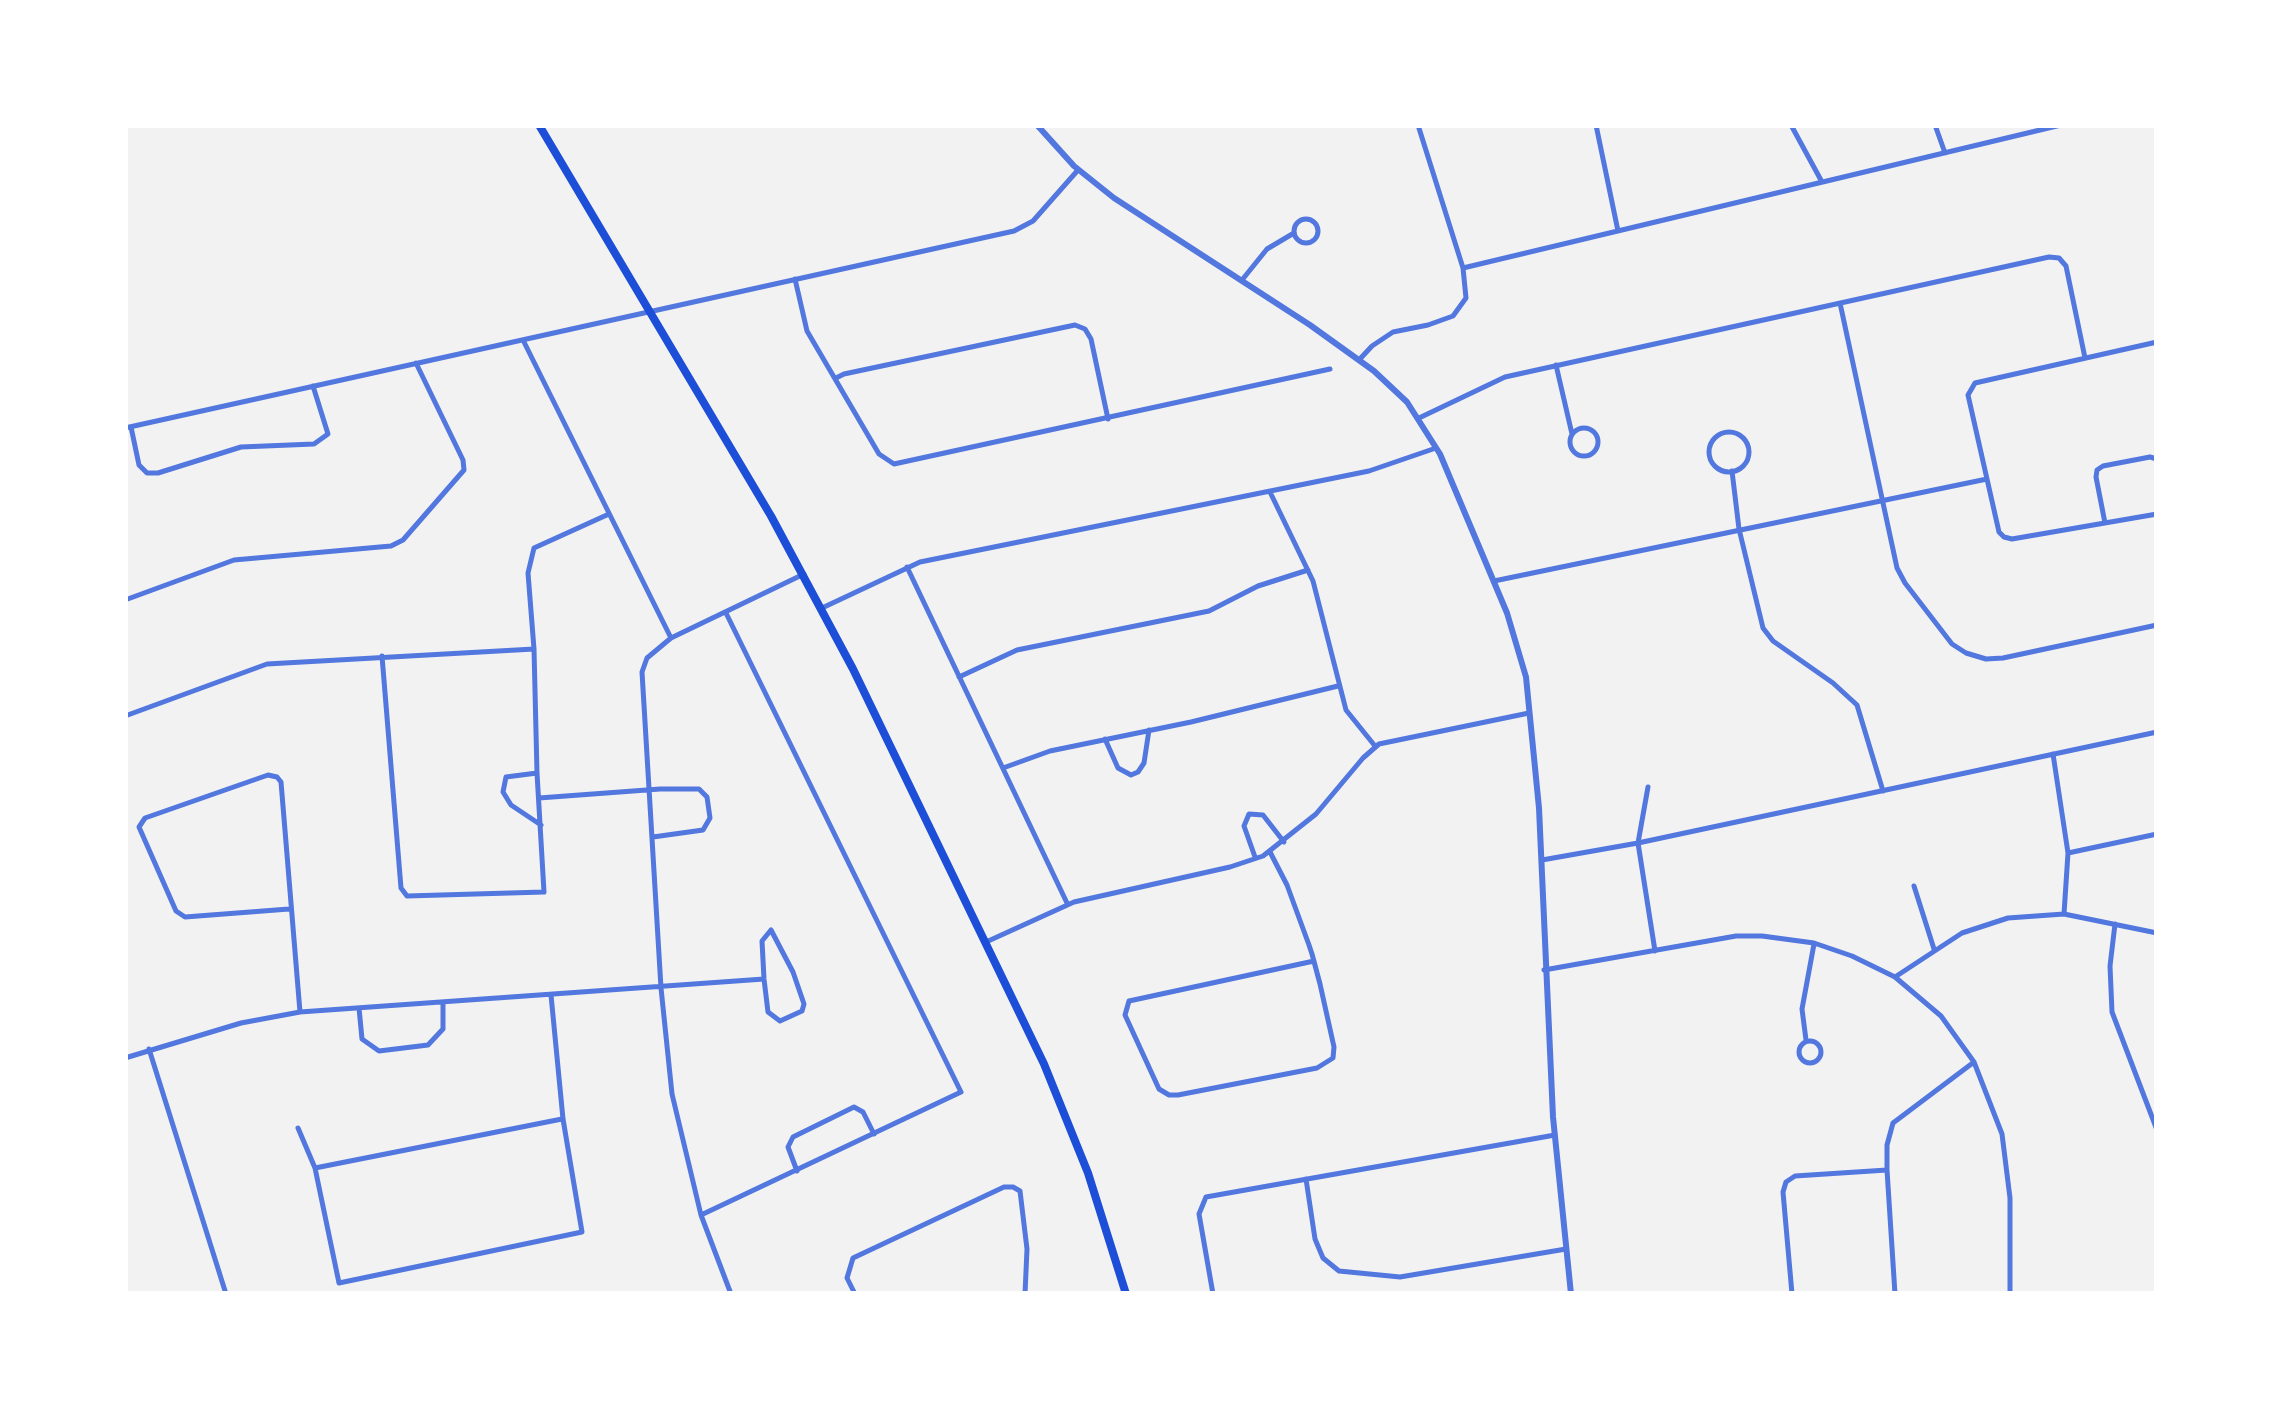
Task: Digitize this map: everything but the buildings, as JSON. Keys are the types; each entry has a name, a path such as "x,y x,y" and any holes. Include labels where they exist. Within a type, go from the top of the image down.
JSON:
{"main road":[{"path":"539,125 822,608 986,942 1073,1134 1126,1294"}],"street":[{"path":"1037,125 1078,170 1120,202 1359,360 1398,392 1437,447 1521,653 1542,860 1544,970 1555,1135 1571,1294"},
{"path":"1359,360 1394,332 1428,326 1452,316 1466,298 1463,268 1418,125"},
{"path":"1596,125 1618,231"},
{"path":"1791,125 1822,182"},
{"path":"1935,125 1944,153"},
{"path":"1463,268 2061,125"},
{"path":"313,386 328,434 314,444 241,447 158,473 147,473 139,465 128,427 648,310 1019,230 1034,221 1078,170"},
{"path":"1304,219 1312,220 1318,229 1310,243 1298,240 1294,233 1297,222 1304,219"},
{"path":"1242,280 1262,253 1280,238 1294,233"},
{"path":"1419,418 1505,377 2048,257 2058,258 2066,266 2085,358"},
{"path":"795,278 808,331 882,458 894,464 1330,369"},
{"path":"1840,303 1897,568 1904,583 1952,644 1986,659 2003,658 2157,625"},
{"path":"836,378 1072,324 1090,335 1108,419"},
{"path":"522,340 670,638"},
{"path":"2157,342 1975,383 1968,394 1998,532 2004,537 2012,540 2157,514"},
{"path":"125,600 234,560 391,546 402,540 464,470 463,460 416,363"},
{"path":"1556,365 1572,434 1571,447 1586,456 1594,452 1598,439 1593,431 1584,428 1572,434"},
{"path":"1722,433 1741,436 1748,446 1747,460 1732,471 1719,469 1709,453 1712,441 1722,433"},
{"path":"822,608 932,560 1391,465 1437,447"},
{"path":"2106,524 2097,470 2150,456 2157,459"},
{"path":"1732,471 1739,529 1763,628 1774,642 1834,683 1858,705 1883,790"},
{"path":"1494,581 1986,479"},
{"path":"1270,492 1308,570 1349,715 1375,746"},
{"path":"382,656 400,888 407,896 544,892 528,573 534,548 609,514"},
{"path":"907,568 1068,904"},
{"path":"959,677 1012,652 1209,611 1258,586 1308,570"},
{"path":"730,1294 700,1215 672,1094 661,988 642,672 646,658 670,638 804,574"},
{"path":"700,1215 961,1092 726,613"},
{"path":"125,716 267,664 534,649"},
{"path":"1003,768 1037,754 1338,686"},
{"path":"986,942 1068,904 1270,852 1328,801 1375,746 1530,713"},
{"path":"1104,738 1118,768 1132,775 1144,763 1149,730"},
{"path":"1542,860 2157,732"},
{"path":"2053,754 2068,853 2064,914"},
{"path":"537,773 506,777 503,792 511,806 542,826"},
{"path":"289,910 185,917 176,911 139,828 145,818 268,775 277,777 281,782 300,1012"},
{"path":"1648,787 1638,843 1654,950"},
{"path":"539,798 648,789 699,789 707,797 710,818 703,830 653,837"},
{"path":"1256,858 1244,826 1248,814 1263,815 1284,842"},
{"path":"2068,853 2157,834"},
{"path":"1270,852 1296,908 1314,961 1334,1046 1328,1064 1174,1096 1159,1089 1126,1019 1124,1012 1129,1001 1314,961"},
{"path":"1914,886 1934,949"},
{"path":"1895,977 1934,949 1992,922 2064,914 2157,932"},
{"path":"2115,924 2110,966 2112,1012 2157,1130"},
{"path":"771,930 793,972 804,1004 802,1011 780,1021 772,1018 764,979 762,941 771,930"},
{"path":"1544,970 1736,936 1814,943 1895,977 1941,1016 1974,1062 2002,1134 2010,1198 2010,1294"},
{"path":"1806,1040 1821,1049 1813,1063 1800,1055 1806,1040 1802,1009 1814,943"},
{"path":"125,1058 241,1022 300,1012 764,979"},
{"path":"298,1128 315,1168 339,1283 582,1232 563,1119 551,995"},
{"path":"359,1008 362,1039 380,1052 428,1045 443,1029 443,1002"},
{"path":"149,1050 226,1294"},
{"path":"1895,1294 1887,1170 1887,1145 1893,1123 1974,1062"},
{"path":"797,1172 788,1147 793,1136 854,1108 863,1112 874,1134"},
{"path":"315,1168 563,1119"},
{"path":"1212,1294 1199,1214 1206,1197 1555,1135"},
{"path":"1792,1294 1783,1192 1786,1182 1795,1176 1887,1170"},
{"path":"1306,1179 1315,1239 1322,1258 1339,1272 1400,1276 1567,1249"},
{"path":"855,1294 847,1278 853,1258 1013,1186 1020,1191 1028,1250 1025,1294"}]}
